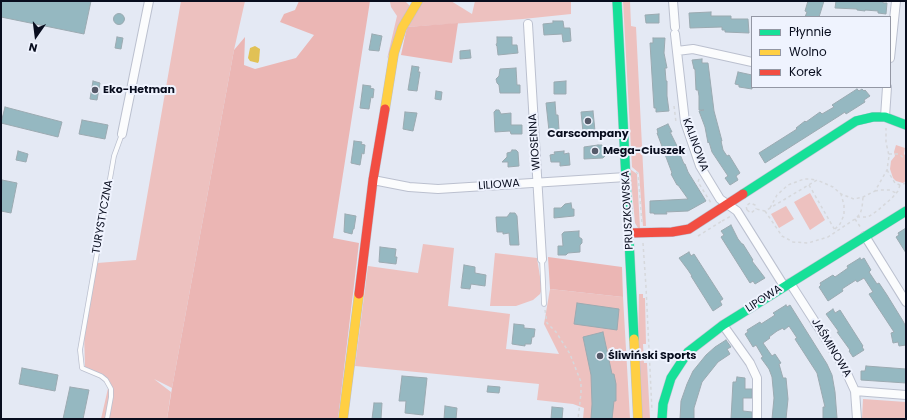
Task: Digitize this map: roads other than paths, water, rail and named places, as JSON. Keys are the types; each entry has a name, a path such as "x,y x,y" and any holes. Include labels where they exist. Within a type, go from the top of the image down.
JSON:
{"street":[{"name":"TURYSTYCZNA","path":"122,134 149,1"},
{"path":"343,419 373,180 394,54 402,28 418,1"},
{"name":"PRUSZKOWSKA","path":"617,1 630,233 638,419"},
{"name":"KALINOWA","path":"673,1 685,122 700,166 720,199 737,211 787,284"},
{"path":"891,29 896,1"},
{"name":"WIOSENNA","path":"528,24 542,259"},
{"path":"677,52 693,49 751,62"},
{"path":"886,120 887,88"},
{"path":"630,233 672,232 688,229 728,205 856,121 873,117 906,124"},
{"name":"LILIOWA","path":"373,180 409,187 438,189 626,177"},
{"name":"LIPOWA","path":"662,419 663,404 671,378 688,352 723,325 787,284 863,232 906,211"},
{"path":"863,232 906,302"},
{"name":"JAŚMINOWA","path":"787,284 844,367 855,391 857,419"},
{"path":"723,325 750,363 757,378 757,419"},
{"path":"855,391 906,395"}],"lane":[{"name":"TURYSTYCZNA","path":"107,419 111,389 106,380 101,376 82,368 80,350 114,156 122,134"},
{"path":"542,259 544,304"}],"place":[{"name":"Eko-Hetman","path":"95,90"},
{"name":"Carscompany","path":"588,121"},
{"name":"Mega-Ciuszek","path":"595,151"},
{"name":"Śliwiński Sports","path":"600,356"}]}
